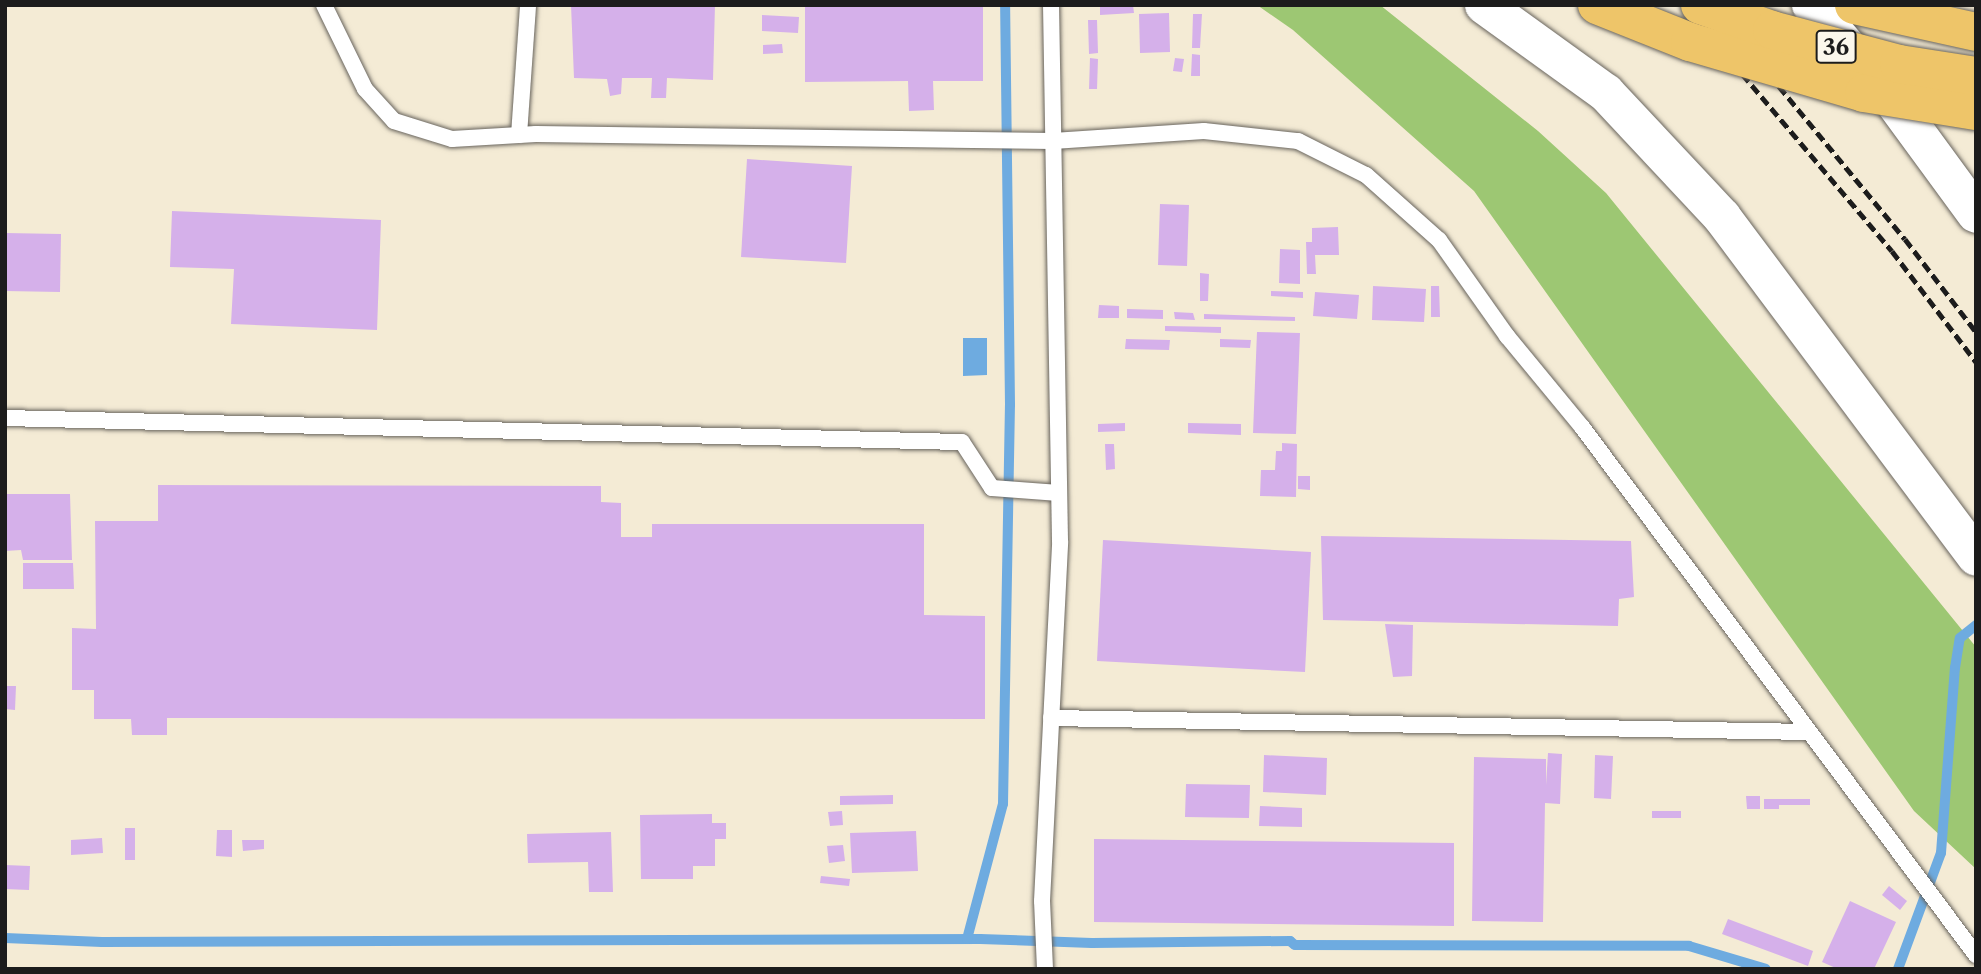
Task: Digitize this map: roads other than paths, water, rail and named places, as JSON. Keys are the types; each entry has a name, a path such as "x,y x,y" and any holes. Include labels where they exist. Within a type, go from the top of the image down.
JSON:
{"highway":[{"path":"1597,5 1690,42 1864,93 1976,111"},
{"name":"36","path":"1700,5 1773,30 1899,64 1976,76"},
{"name":"36","path":"1854,5 1976,32"}],"street":[{"path":"1484,5 1606,93 1722,217 1976,556"},
{"path":"1811,5 1889,95 1976,214"}],"lane":[{"path":"324,5 365,89 394,121 452,139 519,135 1053,141 1204,131 1298,141 1366,175 1439,240 1507,335 1582,427 1976,956"},
{"path":"519,135 528,5"},
{"path":"1045,969 1042,901 1059,494 1051,5"},
{"path":"5,418 962,442 992,488 1059,494"},
{"path":"1051,718 1807,732"}],"water":[{"path":"963,338 987,338 987,375 963,376"}],"waterway":[{"path":"967,939 1003,804 1010,405 1005,5"},
{"path":"1898,969 1941,853 1955,668 1960,638 1976,625"},
{"path":"5,938 102,942 980,939 1092,943 1290,941 1295,945 1689,946 1766,969"}],"railway":[{"path":"1684,5 1892,251 1976,362"},
{"path":"1712,5 1905,239 1976,332"}]}
